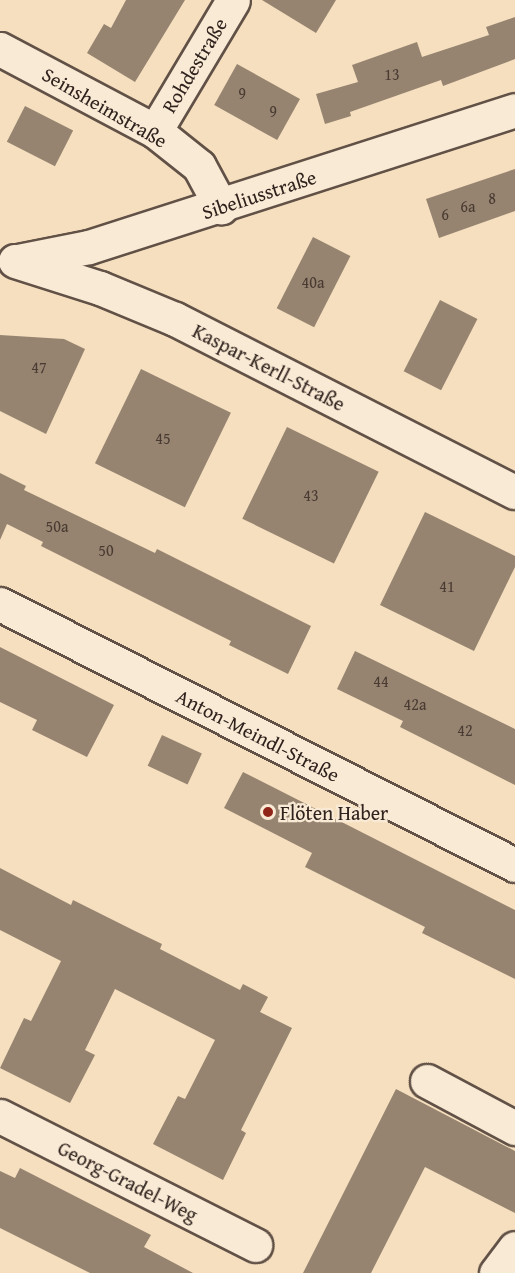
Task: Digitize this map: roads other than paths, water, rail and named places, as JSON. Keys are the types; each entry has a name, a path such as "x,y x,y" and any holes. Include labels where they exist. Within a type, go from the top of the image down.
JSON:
{"street":[{"name":"Rohdestraße","path":"155,131 233,0"},
{"name":"Seinsheimstraße","path":"0,49 155,131 199,166 221,207"},
{"name":"Sibeliusstraße","path":"7,263 89,247 221,207 515,110"},
{"name":"Kaspar-Kerll-Straße","path":"7,263 100,288 175,318 515,492"},
{"name":"Anton-Meindl-Straße","path":"0,604 515,865"},
{"path":"427,1081 515,1128"},
{"name":"Georg-Gradel-Weg","path":"0,1116 255,1245"},
{"path":"496,1273 515,1248"}],"place":[{"name":"Flöten Haber","path":"268,812"}]}
